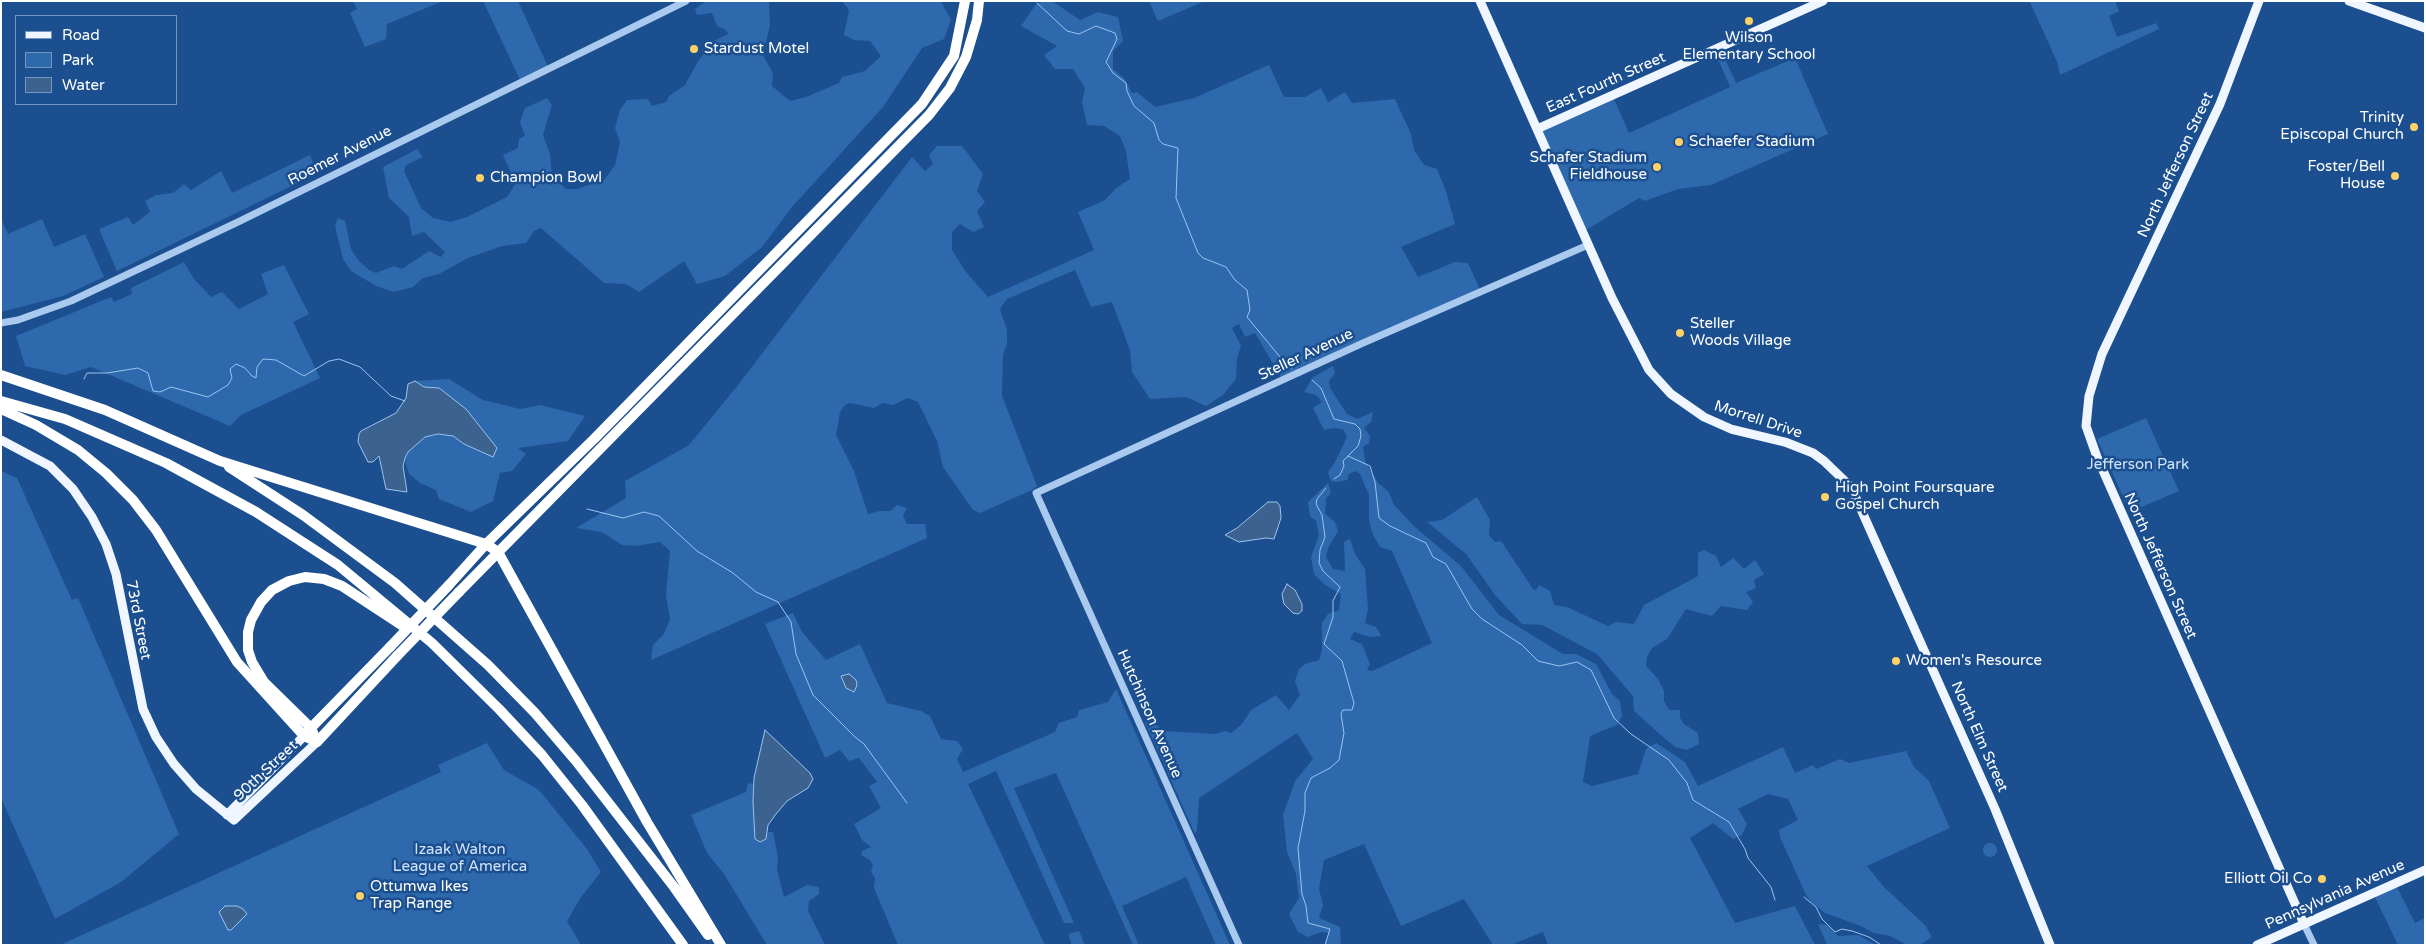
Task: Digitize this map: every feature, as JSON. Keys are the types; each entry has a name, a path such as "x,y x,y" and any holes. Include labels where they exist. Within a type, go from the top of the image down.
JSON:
{"highway":[{"path":"308,732 486,544 922,104 954,56 965,1"},
{"path":"432,643 342,586 324,579 296,579 272,590 261,602 251,620 248,638 250,657 264,682 317,742 397,656 459,592 498,552 929,115 950,88 966,57 977,20 979,1"},
{"path":"1,375 105,410 220,460 486,544 498,552 647,822 721,945"},
{"path":"1,401 64,419 158,459 256,512 338,564 432,643 499,709 542,755 582,805 683,945"},
{"path":"1,409 36,424 78,450 106,473 133,500 156,530 237,662 308,732"},
{"path":"220,460 303,515 395,583 488,665 535,713 576,761 674,887 715,945"}],"main road":[{"name":"Morrell Drive","path":"1480,1 1588,244 1633,342 1649,370 1671,394 1704,417 1731,429 1794,445 1813,453 1831,467"},
{"name":"East Fourth Street","path":"1537,129 1823,1"},
{"name":"North Jefferson Street","path":"2259,1 2220,104 2102,354 2089,396 2086,426 2099,462 2304,924"},
{"path":"2349,1 2425,28"},
{"name":"73rd Street","path":"1,440 50,466 73,488 92,516 106,544 116,574 143,708 156,737 174,764 196,789 230,818"},
{"name":"North Elm Street","path":"1831,467 1850,487 1861,507 2000,819 2050,945"},
{"name":"90th Street","path":"230,818 308,732"},
{"name":"90th Street","path":"230,818 317,742"},
{"name":"Pennsylvania Avenue","path":"2257,945 2425,870"}],"street":[{"name":"Roemer Avenue","path":"1,323 18,320 71,301 238,222 686,1"},
{"name":"Steller Avenue","path":"1036,493 1363,343 1588,244"},
{"name":"Hutchinson Avenue","path":"1036,493 1239,945"},
{"name":"North Jefferson Street","path":"2304,924 2314,945"}],"green space":[{"path":"353,1 443,1 387,24 386,39 365,47 350,13 357,9"},
{"path":"483,1 518,1 549,69 521,82"},
{"path":"706,1 769,1 770,25 763,55 773,73 772,86 790,101 806,97 839,83 842,77 865,71 881,56 870,41 854,40 844,35 849,10 842,1 941,1 951,20 944,39 922,48 883,107 792,207 762,247 725,276 697,284 684,261 639,292 626,284 604,283 541,228 534,231 526,243 502,246 468,258 439,274 423,278 413,287 394,292 376,286 351,271 343,259 335,226 338,218 345,221 351,249 358,260 369,270 376,273 394,266 402,269 429,251 441,257 445,252 424,232 412,236 409,217 389,198 383,167 417,149 423,157 406,165 404,171 421,208 433,218 451,222 467,217 507,197 516,183 503,155 518,148 519,139 525,136 520,122 525,108 547,98 552,105 543,135 550,154 552,176 566,189 577,189 604,180 615,165 620,142 615,128 620,110 627,100 648,99 652,106 666,102 669,96 685,85 697,63 712,42 728,34 726,30 717,26 712,13 697,15 695,9"},
{"path":"1052,1 1080,20 1098,12 1118,17 1123,41 1113,51 1113,69 1124,78 1132,93 1137,92 1155,107 1194,98 1269,65 1284,97 1305,97 1321,88 1328,102 1345,92 1352,103 1395,99 1411,134 1414,150 1424,165 1437,169 1446,191 1455,224 1401,247 1418,277 1455,262 1468,263 1481,292 1283,381 1255,333 1245,337 1239,324 1232,328 1241,346 1237,358 1236,379 1223,395 1206,406 1186,397 1150,399 1132,372 1130,350 1112,302 1091,307 1075,270 1007,299 1000,309 1007,330 1007,344 1003,355 1002,396 1037,486 980,513 973,510 943,467 937,441 918,402 908,398 893,405 882,403 874,408 850,403 845,405 840,412 836,435 854,471 868,514 890,511 897,505 907,508 903,515 907,524 925,524 927,538 651,660 653,645 664,634 670,619 666,595 670,551 660,542 636,546 622,545 602,532 576,528 626,498 625,481 689,445 738,385 912,157 925,171 933,164 929,155 937,146 962,146 983,174 977,191 985,202 977,211 984,227 973,232 960,224 952,232 952,250 966,272 988,297 1094,250 1078,212 1105,200 1116,188 1130,179 1126,151 1120,136 1104,126 1087,125 1082,102 1085,88 1073,69 1055,69 1044,55 1057,46 1021,26 1036,4"},
{"path":"1149,1 1205,1 1158,21"},
{"path":"2115,1 2119,11 2109,16 2117,37 2156,23 2159,29 2060,75 2057,62 2030,2"},
{"name":"Schaefer Stadium","path":"1721,50 1736,83 1795,58 1828,134 1711,185 1678,189 1645,201 1639,198 1586,230 1542,130 1613,97 1629,133 1730,87 1715,52"},
{"path":"310,155 313,163 307,166 312,176 117,271 99,229 128,217 133,225 150,212 145,201 156,195 173,193 184,184 191,190 221,171 232,193"},
{"path":"1,219 8,234 42,219 54,247 85,234 104,277 63,296 1,312"},
{"path":"184,262 194,279 211,297 222,292 239,309 268,294 261,274 284,265 309,314 293,322 320,378 241,415 230,426 91,367 65,375 25,366 16,336 111,297 114,302 132,294 131,288"},
{"path":"1333,366 1335,373 1329,381 1330,388 1347,414 1357,419 1373,412 1371,422 1364,428 1370,436 1369,443 1363,447 1365,461 1378,483 1389,492 1394,505 1415,527 1461,566 1499,615 1563,654 1576,654 1596,664 1612,694 1620,701 1622,716 1617,725 1590,736 1583,782 1592,786 1638,774 1646,749 1656,743 1685,762 1698,786 1783,747 1795,773 1813,765 1816,769 1840,759 1849,763 1906,751 1914,767 1929,781 1950,828 1867,866 1884,887 1925,925 1932,937 1920,945 1907,945 1890,936 1874,933 1861,926 1825,913 1811,902 1780,837 1779,830 1798,820 1788,799 1768,794 1738,809 1747,824 1742,835 1733,839 1713,823 1690,838 1735,923 1795,906 1815,945 1548,945 1543,932 1511,945 1493,945 1464,899 1401,926 1364,844 1324,860 1319,889 1323,905 1319,918 1340,927 1341,945 1325,945 1329,933 1321,932 1308,937 1298,932 1289,914 1299,898 1296,874 1287,852 1283,815 1295,781 1313,759 1297,733 1199,798 1197,830 1195,834 1145,722 1155,724 1164,731 1215,734 1225,731 1231,733 1242,724 1251,710 1276,695 1289,710 1300,695 1295,681 1299,669 1305,664 1319,660 1322,650 1322,623 1328,614 1339,610 1341,594 1325,585 1314,574 1311,557 1319,535 1316,521 1310,516 1308,502 1328,483 1331,493 1326,498 1325,514 1335,522 1338,531 1328,548 1326,557 1333,569 1345,571 1344,542 1350,539 1355,554 1365,569 1368,609 1365,623 1376,627 1381,636 1370,637 1354,632 1350,639 1362,644 1370,664 1367,670 1372,671 1432,643 1392,551 1380,547 1373,535 1369,520 1369,495 1360,474 1355,471 1349,474 1347,480 1331,481 1328,472 1347,437 1343,429 1324,430 1313,408 1322,402 1316,395 1304,392 1313,377"},
{"path":"449,379 483,400 520,409 540,405 585,416 568,441 518,448 526,454 512,471 500,473 493,501 471,512 439,499 436,490 420,483 409,474 406,465 405,458 415,444 425,437 438,434 453,436 464,444 493,457 477,423 466,409 439,389 424,387 415,381"},
{"name":"Jefferson Park","path":"2146,418 2179,491 2130,512 2097,439"},
{"path":"1,471 17,478 72,600 78,598 179,834 121,882 55,919 1,798"},
{"path":"1477,497 1490,520 1489,535 1495,542 1501,541 1533,589 1536,590 1539,585 1550,591 1554,605 1567,607 1608,626 1616,622 1634,624 1644,605 1698,576 1698,553 1704,550 1716,556 1721,567 1733,558 1744,569 1755,560 1764,574 1754,580 1756,588 1746,592 1753,602 1747,610 1721,606 1712,616 1686,609 1667,639 1652,648 1647,657 1646,666 1658,679 1664,691 1664,701 1669,710 1680,710 1680,718 1684,724 1698,733 1699,744 1687,750 1675,747 1663,737 1634,711 1633,696 1597,654 1542,625 1522,624 1495,595 1466,554 1427,522 1442,520"},
{"path":"793,613 802,632 826,660 860,644 887,703 921,711 930,716 941,739 957,741 963,749 957,759 963,772 1055,732 1059,723 1077,717 1079,710 1108,702 1116,689 1230,945 1216,945 1186,877 1122,906 1139,945 1133,945 1056,773 1014,788 1074,923 1064,923 996,771 968,784 1045,945 898,945 874,888 875,878 871,872 873,866 870,860 861,855 862,851 871,847 862,840 854,824 881,808 869,786 877,782 859,758 849,761 840,750 825,758 765,624"},
{"name":"Izaak Walton League of America","path":"487,743 504,770 539,790 587,849 601,872 581,897 567,921 581,945 60,945 441,772 438,765"},
{"path":"748,783 753,784 755,836 760,842 766,839 768,832 773,832 778,858 777,870 784,897 807,885 819,887 819,894 809,901 808,911 825,945 767,945 724,874 707,853 691,815 746,792"},
{"path":"1987,843 1993,843 1997,850 1993,857 1987,857 1983,853 1983,847"},
{"path":"2395,883 2415,923 2425,918 2425,945 2398,945 2373,893"},
{"path":"1818,924 1827,925 1838,936 1858,935 1876,945 1827,945"},
{"path":"1079,931 1085,945 1072,945 1068,934"}],"water":[{"path":"415,381 424,387 439,388 466,409 497,448 493,457 464,444 453,436 438,434 425,437 408,452 405,458 403,466 407,492 386,489 379,456 373,462 368,462 358,442 359,434 361,431 396,413 406,398 408,384"},
{"path":"1268,502 1277,502 1280,506 1281,518 1274,539 1266,538 1239,542 1225,535 1237,528"},
{"path":"1287,584 1295,590 1302,604 1302,611 1298,614 1293,613 1284,604 1282,594"},
{"path":"849,674 856,680 857,685 854,692 846,688 841,676"},
{"path":"765,730 810,773 813,779 808,788 787,801 776,814 768,825 766,839 760,842 755,839 754,778"},
{"path":"225,906 237,906 247,914 231,930 228,930 219,912"}],"waterway":[{"path":"1037,3 1067,31 1079,34 1096,26 1115,33 1117,39 1106,62 1113,73 1126,83 1127,91 1134,106 1154,123 1159,140 1163,144 1178,148 1176,198 1198,253 1203,258 1226,267 1235,280 1247,290 1250,310 1247,317 1292,369"},
{"path":"84,379 87,373 107,373 138,368 148,373 153,391 160,392 171,387 208,397 228,385 232,378 230,369 236,364 245,368 256,378 257,367 263,359 276,360 304,376 329,361 339,359 360,367 391,396 405,401"},
{"path":"1312,380 1321,388 1334,419 1355,424 1360,429 1361,436 1358,446 1343,461 1344,466 1340,475 1334,479"},
{"path":"1348,456 1370,466 1375,482 1379,518 1390,526 1426,543 1433,557 1446,564 1472,609 1482,619 1522,645 1538,661 1559,666 1577,662 1591,670 1614,718 1631,734 1669,760 1687,783 1693,800 1729,822 1745,849 1748,858 1771,887 1775,900"},
{"path":"1325,945 1330,929 1308,923 1302,894 1298,848 1305,811 1305,793 1311,778 1330,768 1339,760 1344,733 1341,714 1343,710 1352,710 1354,703 1342,661 1324,644 1333,617 1333,601 1340,587 1323,571 1319,563 1320,550 1325,537 1322,515 1316,504 1317,499 1326,488"},
{"path":"587,509 623,518 644,512 659,516 697,551 733,573 756,592 778,602 791,622 796,654 813,695 864,744 907,803"},
{"path":"1804,897 1816,907 1822,919 1835,932 1842,929 1852,931 1869,937 1881,945"}],"place":[{"name":"Wilson Elementary School","path":"1749,21"},
{"name":"Stardust Motel","path":"694,49"},
{"name":"Trinity Episcopal Church","path":"2414,127"},
{"name":"Schaefer Stadium","path":"1679,142"},
{"name":"Schafer Stadium Fieldhouse","path":"1657,167"},
{"name":"Foster/Bell House","path":"2395,176"},
{"name":"Champion Bowl","path":"480,178"},
{"name":"Steller Woods Village","path":"1680,333"},
{"name":"High Point Foursquare Gospel Church","path":"1825,497"},
{"name":"Women's Resource","path":"1896,661"},
{"name":"Elliott Oil Co","path":"2322,879"},
{"name":"Ottumwa Ikes Trap Range","path":"360,896"}]}
